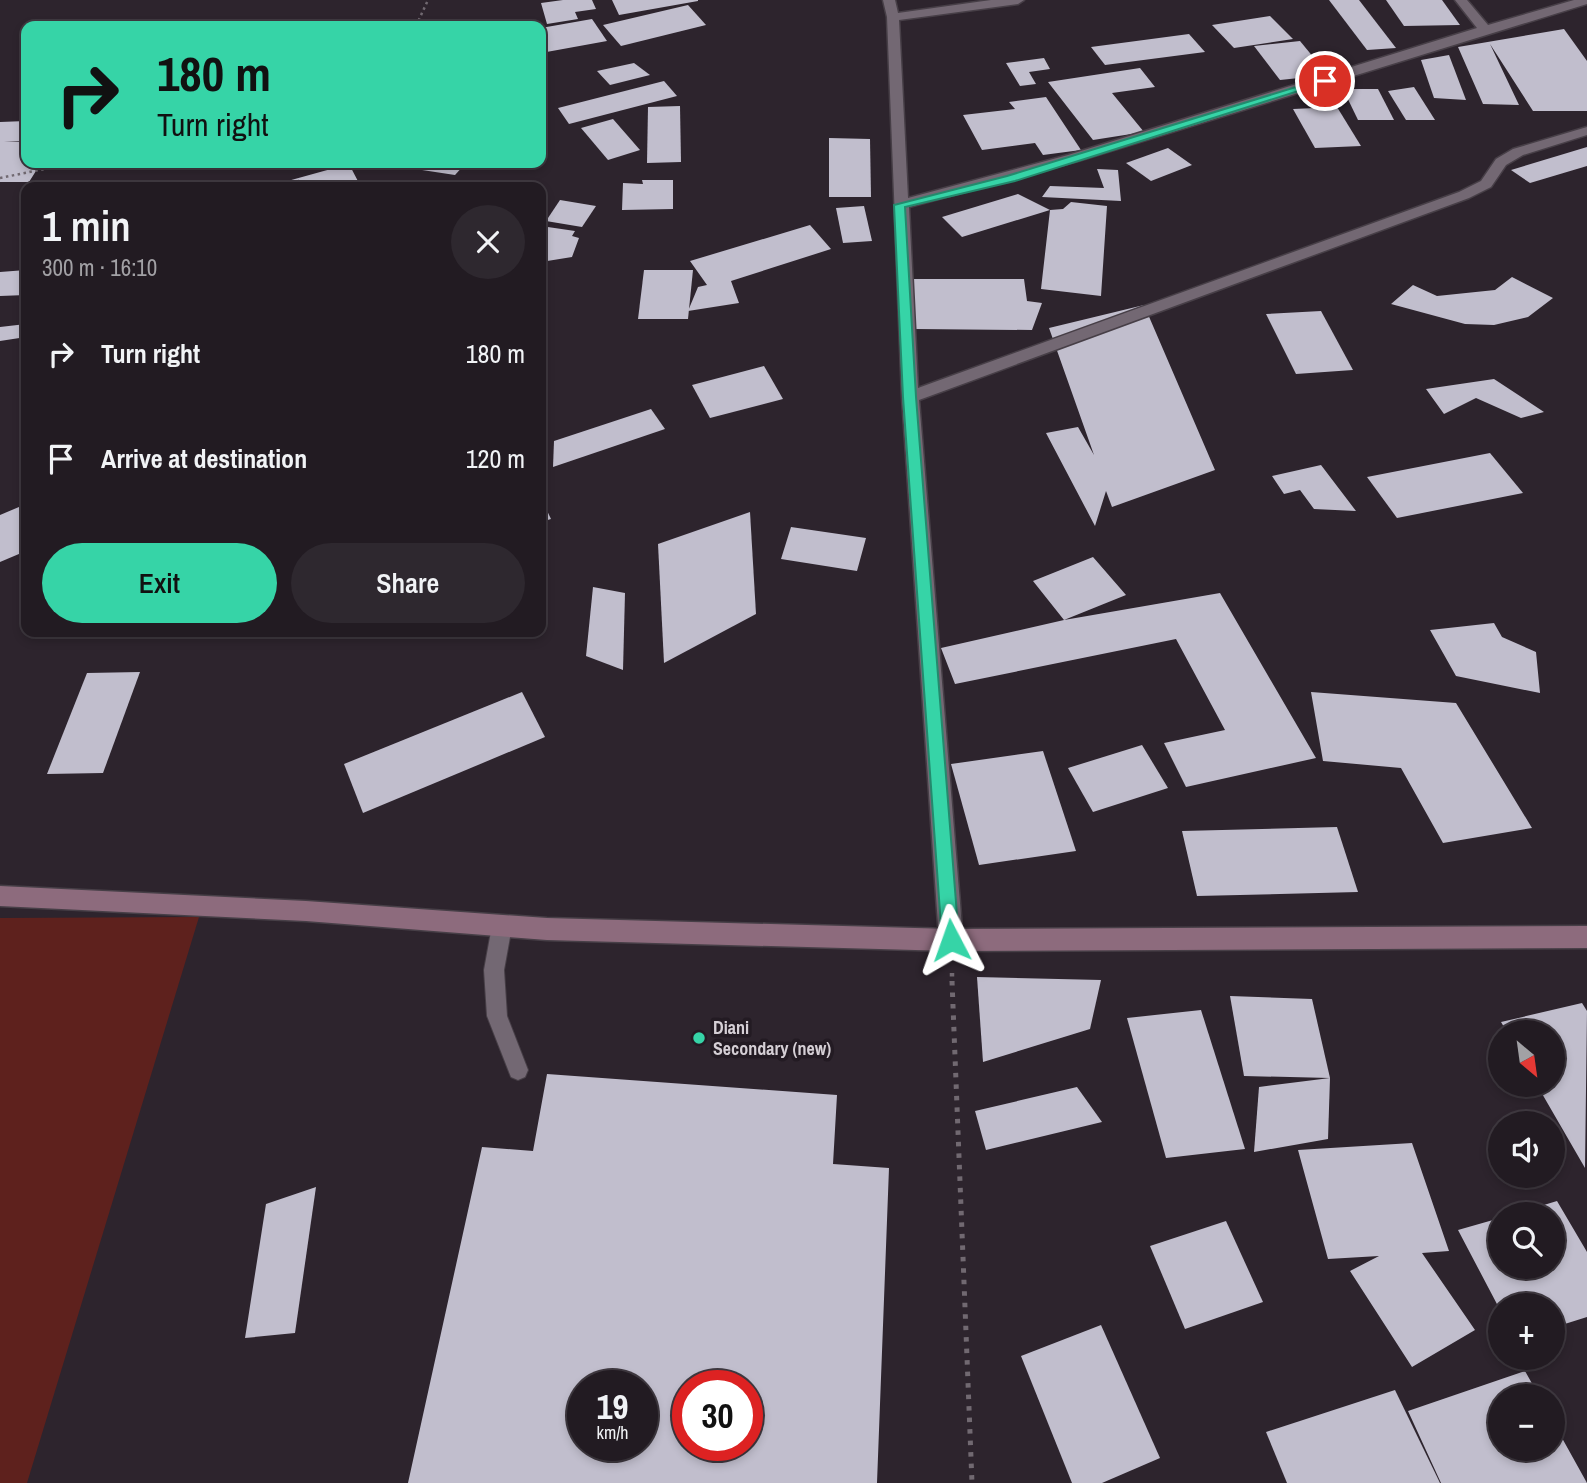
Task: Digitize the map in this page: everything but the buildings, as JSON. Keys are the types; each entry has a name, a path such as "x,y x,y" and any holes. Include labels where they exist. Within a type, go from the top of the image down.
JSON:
{"street":[{"path":"951,940 910,397 891,8 1017,0"},
{"path":"1461,0 1484,29"},
{"path":"900,205 1011,178 1272,99 1484,29 1587,0"},
{"path":"910,397 1464,195 1486,184 1501,162 1518,152 1587,131"},
{"path":"0,897 306,911 502,926 951,940 1587,937"}],"lane":[{"path":"502,926 494,970 497,1016 518,1070"}],"path":[{"path":"418,21 428,0"},
{"path":"0,178 49,168"},
{"path":"951,940 972,1483"}],"shaded area":[{"path":"199,917 27,1483 0,1483 0,918"}],"place":[{"name":"Diani Secondary (new)","path":"699,1038"}],"route":[{"path":"951,940 910,397 900,205 1011,178 1325,81"}]}
